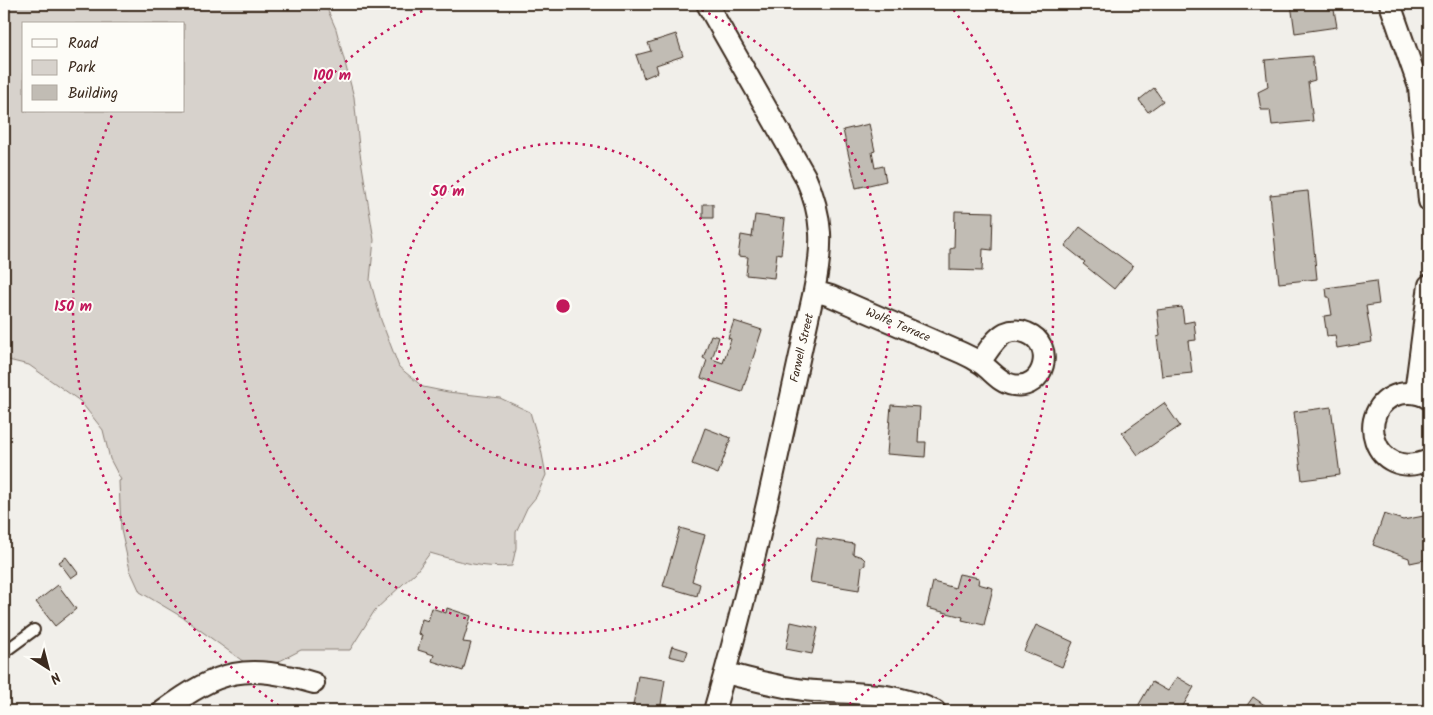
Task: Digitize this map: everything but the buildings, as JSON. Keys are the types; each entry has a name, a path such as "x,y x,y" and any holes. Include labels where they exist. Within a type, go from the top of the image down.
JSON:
{"street":[{"name":"Farwell Street","path":"707,4 794,154 815,197 820,220 821,243 814,291 749,580 714,711"},
{"path":"1390,4 1419,86 1429,201"},
{"path":"1429,285 1422,396 1400,394 1387,400 1375,417 1373,427 1377,446 1393,462 1405,466 1418,465 1429,460"},
{"name":"Wolfe Terrace","path":"814,291 832,296 962,352 980,362 999,379 1016,386 1035,380 1042,372 1045,362 1044,350 1040,341 1032,334 1013,331 1005,333 998,339 980,362"},
{"path":"163,711 198,687 218,677 241,672 264,671 289,675 314,683"},
{"path":"725,673 803,690 897,697 917,702 935,711"}],"lane":[{"path":"4,652 34,630"}],"green space":[{"path":"4,4 325,4 336,29 354,97 359,147 374,240 370,280 381,320 399,367 423,387 500,398 530,412 541,449 546,475 516,532 516,548 512,566 481,565 430,553 416,572 375,610 350,650 301,650 274,664 244,662 182,617 140,592 130,570 121,530 119,481 121,480 110,459 103,430 80,401 29,365 4,359"}]}
